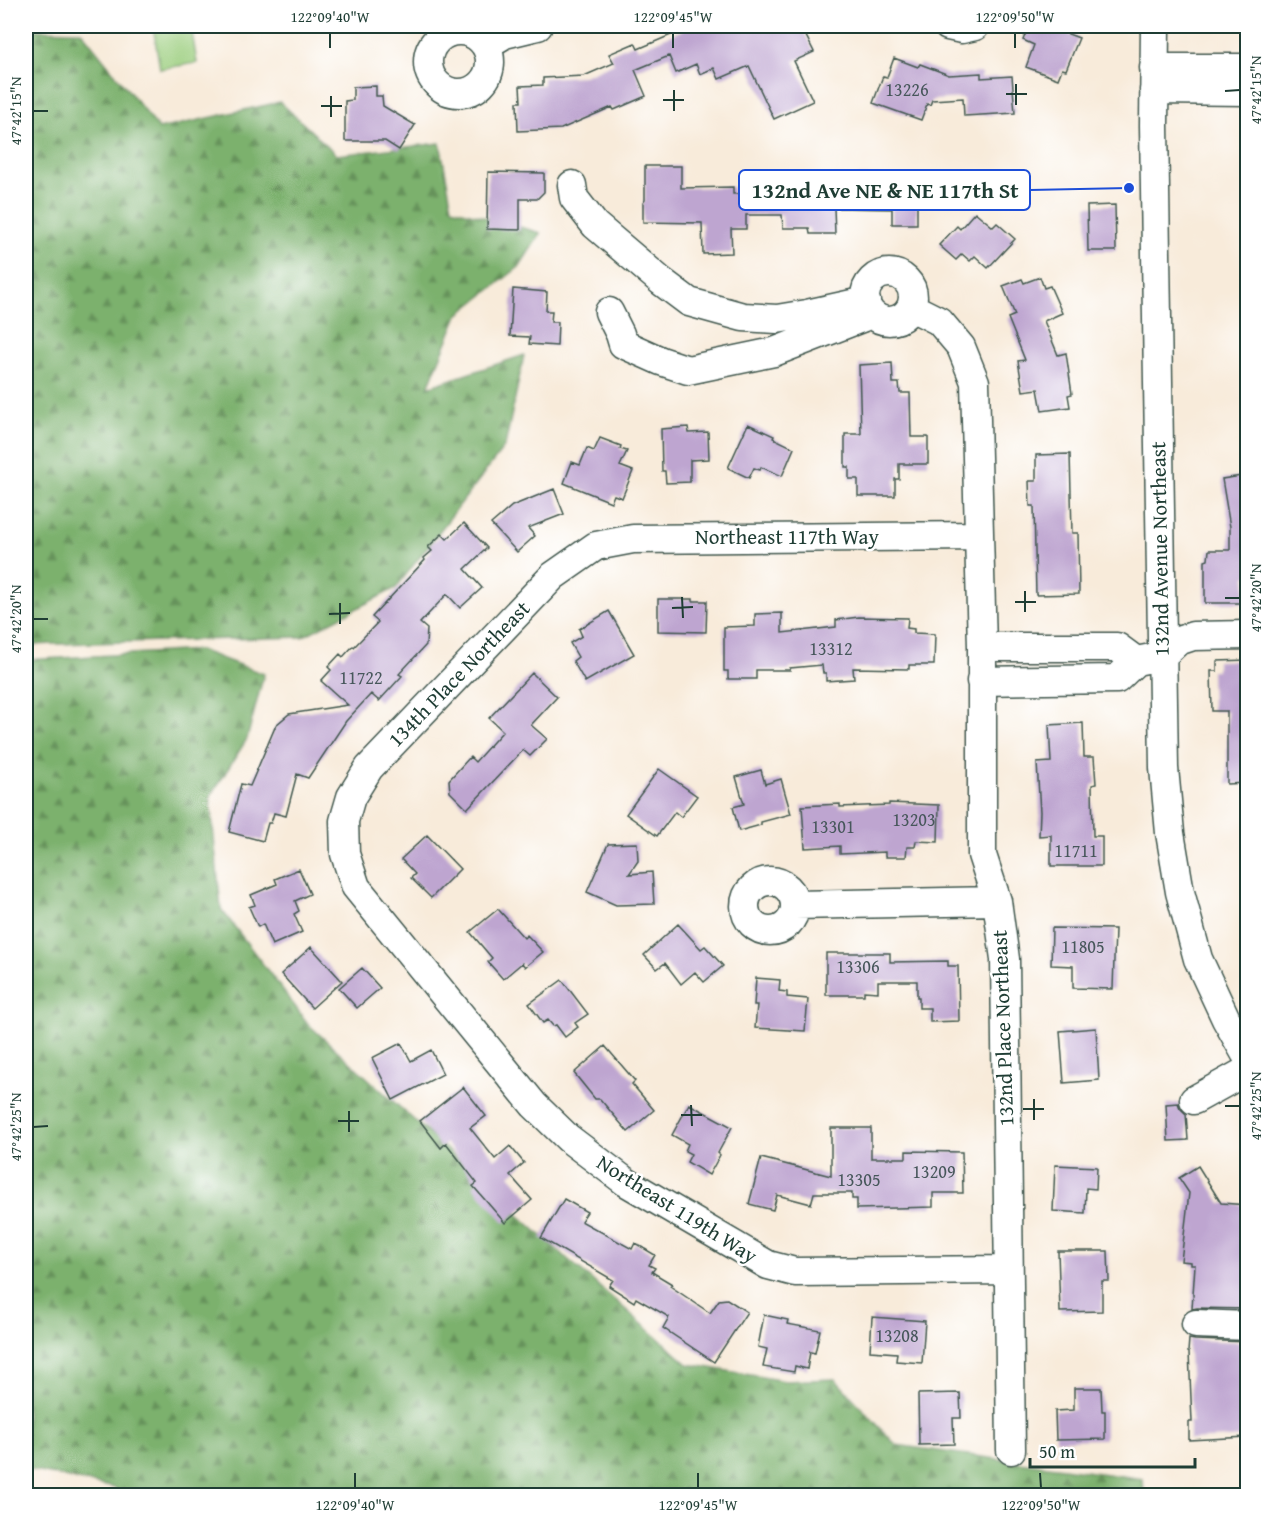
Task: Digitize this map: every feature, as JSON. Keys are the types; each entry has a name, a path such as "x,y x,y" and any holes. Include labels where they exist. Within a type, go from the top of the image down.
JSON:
{"street":[{"path":"486,45 504,34 538,26"},
{"path":"948,26 962,29 975,26"},
{"name":"132nd Avenue Northeast","path":"1155,26 1149,659 1164,768 1170,833 1180,892 1198,959 1226,1019 1248,1058"},
{"path":"1154,79 1248,68"},
{"path":"1154,79 1248,91"},
{"path":"572,185 574,198 595,225 689,302 743,317 777,318 868,307"},
{"path":"890,273 899,275 912,289 911,307 898,320 879,319 868,307 865,297 867,287 880,275 890,273"},
{"path":"609,312 623,344 688,370 774,352 868,307"},
{"name":"132nd Place Northeast","path":"911,307 939,321 962,347 975,382 982,647 982,855 997,901 1005,959 1011,1450"},
{"name":"Northeast 117th Way","path":"596,546 633,538 978,536"},
{"name":"134th Place Northeast","path":"344,821 351,797 369,768 553,576 596,546"},
{"path":"981,681 1117,679 1178,641 1193,636 1248,635"},
{"path":"982,647 1118,647 1149,659"},
{"name":"Northeast 119th Way","path":"344,821 345,854 356,887 534,1105 568,1138 626,1182 768,1265 795,1272 1008,1270"},
{"path":"795,905 997,901"},
{"path":"1194,1100 1248,1070"},
{"path":"1196,1324 1248,1326"}],"green space":[{"path":"153,26 191,26 197,63 160,69"},
{"path":"26,30 81,31 159,129 280,102 337,155 440,143 452,208 541,233 519,267 458,315 428,387 524,355 505,446 396,588 302,637 26,645"},
{"path":"199,650 264,674 247,739 210,797 221,909 309,1025 554,1247 688,1364 785,1381 835,1379 896,1445 1143,1479 1144,1495 121,1496 115,1488 26,1469 26,660"}],"building":[{"path":"692,26 801,26 814,52 794,61 813,101 774,119 749,66 719,79 714,68 700,74 696,64 676,73 669,56 635,70 646,96 614,110 612,107 561,129 518,131 517,102 521,102 520,86 543,85 543,78 584,76 614,63 609,54 635,43 638,49"},
{"path":"1029,26 1047,26 1079,38 1066,70 1062,69 1058,79 1026,67 1034,45 1023,40"},
{"path":"894,58 918,67 920,64 949,75 981,73 981,78 1012,76 1015,113 964,116 963,98 932,100 930,105 927,104 921,120 873,103 883,76 887,77"},
{"path":"376,86 376,96 382,96 383,106 415,125 399,150 385,141 345,141 345,101 353,100 353,87"},
{"path":"645,166 681,166 681,188 733,187 733,194 857,191 857,176 909,176 909,188 917,188 917,224 892,224 892,209 834,208 835,234 810,234 809,228 783,228 782,215 746,215 746,229 731,229 732,253 703,254 702,223 643,222"},
{"path":"488,172 544,173 544,192 537,199 520,199 520,230 487,229"},
{"path":"1115,205 1116,251 1088,251 1087,206"},
{"path":"975,212 993,227 997,223 1015,239 988,268 975,256 970,261 962,254 956,260 939,245 957,226 960,229"},
{"path":"1040,277 1044,288 1050,286 1062,313 1044,321 1058,355 1066,353 1072,394 1068,395 1070,407 1042,411 1038,389 1023,391 1018,361 1025,360 1008,318 1015,315 1003,286 1022,279 1024,283"},
{"path":"513,289 547,292 546,311 552,311 551,322 558,322 557,346 529,344 530,337 510,336"},
{"path":"892,363 893,383 899,383 900,393 910,393 911,437 928,437 928,464 899,464 899,479 895,479 895,496 858,496 858,479 849,479 849,467 845,467 845,434 861,434 859,365"},
{"path":"748,424 794,448 782,476 761,467 760,470 754,468 749,478 728,468"},
{"path":"688,427 689,433 708,432 709,459 690,460 690,482 666,483 665,471 662,471 661,429"},
{"path":"600,438 621,446 620,449 627,451 620,466 633,471 622,498 614,495 611,502 564,483 572,462 580,465 587,448 594,451"},
{"path":"1070,454 1072,533 1078,533 1079,594 1036,595 1034,506 1030,506 1029,481 1036,481 1036,455"},
{"path":"1248,475 1248,576 1246,576 1245,603 1205,603 1205,561 1208,560 1209,550 1230,550 1230,527 1222,479"},
{"path":"554,489 564,514 528,528 535,536 517,552 491,524 512,506"},
{"path":"464,523 487,548 465,569 482,588 460,608 447,594 420,623 427,629 426,645 399,674 402,676 379,701 371,694 346,721 308,778 297,774 286,816 274,813 271,823 268,823 263,841 229,832 241,784 250,786 276,725 289,714 348,705 321,681 331,670 328,667 340,654 343,657 378,622 372,617 425,560 424,558 432,551 428,547 442,534 447,539"},
{"path":"658,599 707,601 706,632 658,631"},
{"path":"609,611 634,654 585,682 573,661 578,657 570,643 582,636 579,629"},
{"path":"782,613 782,633 836,627 836,620 859,617 908,618 907,628 914,629 914,633 935,634 934,665 909,665 909,669 853,668 854,679 826,681 826,673 823,673 822,665 790,668 790,670 756,670 756,679 728,679 728,671 724,671 724,627 755,626 755,614"},
{"path":"1248,660 1248,783 1227,784 1227,711 1212,711 1211,671 1217,671 1217,661"},
{"path":"532,673 557,697 531,725 547,739 530,756 523,750 467,809 450,792 449,780 470,757 475,762 503,731 489,718"},
{"path":"1083,723 1084,757 1094,757 1096,784 1092,785 1093,836 1102,836 1102,866 1051,866 1051,835 1039,836 1037,763 1051,762 1049,725"},
{"path":"659,769 697,796 681,817 675,812 657,836 626,814"},
{"path":"761,770 765,784 781,779 791,814 739,831 733,807 744,804 736,777"},
{"path":"889,803 939,805 938,842 916,841 915,847 907,847 906,857 885,857 885,852 840,854 840,846 805,848 802,806 840,804 840,807 889,805"},
{"path":"427,835 460,869 431,898 411,878 415,874 401,859"},
{"path":"637,843 638,861 629,874 652,872 654,904 616,905 587,892 608,844"},
{"path":"299,869 310,894 295,901 299,911 294,914 302,932 272,945 263,924 258,927 249,907 255,905 251,895 277,884 275,879"},
{"path":"498,909 524,938 527,935 543,952 525,967 522,963 503,979 488,962 492,958 470,932"},
{"path":"678,924 701,949 705,946 723,966 704,982 695,972 681,984 665,963 657,969 644,955"},
{"path":"1052,928 1115,929 1113,989 1073,988 1073,966 1051,965"},
{"path":"311,947 342,981 312,1008 281,974"},
{"path":"826,953 890,953 890,962 948,961 948,966 958,966 959,1021 930,1022 930,1008 919,1008 917,981 878,981 878,992 864,991 864,995 826,995"},
{"path":"362,968 380,988 357,1008 339,988"},
{"path":"756,978 780,980 779,991 787,992 787,997 808,999 805,1031 755,1028"},
{"path":"562,980 588,1014 575,1023 578,1027 565,1037 556,1025 553,1026 548,1020 543,1023 529,1004"},
{"path":"1096,1028 1099,1080 1064,1083 1060,1031"},
{"path":"401,1043 411,1061 431,1050 443,1074 393,1100 372,1058"},
{"path":"605,1046 635,1081 632,1084 654,1110 628,1132 600,1099 595,1099 574,1073"},
{"path":"463,1087 486,1116 470,1128 495,1159 510,1146 524,1163 510,1175 532,1200 505,1223 473,1186 477,1183 446,1143 441,1148 420,1121"},
{"path":"1178,1103 1186,1114 1188,1140 1168,1141 1166,1104"},
{"path":"689,1104 732,1127 709,1175 687,1162 691,1154 685,1151 688,1144 672,1135"},
{"path":"831,1128 871,1128 871,1158 906,1158 906,1151 962,1152 963,1193 933,1193 933,1207 857,1209 857,1199 852,1199 852,1193 814,1193 811,1204 777,1195 773,1210 749,1204 761,1158 831,1176"},
{"path":"1055,1165 1097,1167 1096,1189 1086,1188 1085,1213 1053,1211"},
{"path":"1198,1166 1221,1203 1248,1205 1248,1309 1192,1309 1195,1265 1181,1261 1189,1193 1179,1178"},
{"path":"564,1199 587,1212 581,1221 632,1249 635,1243 655,1255 649,1265 655,1268 652,1272 710,1313 719,1300 727,1299 747,1312 714,1362 663,1328 669,1317 636,1298 634,1302 609,1286 613,1280 541,1238"},
{"path":"1058,1251 1108,1251 1109,1281 1102,1281 1102,1311 1060,1312"},
{"path":"764,1315 788,1320 787,1324 820,1330 815,1353 810,1352 807,1369 795,1366 794,1372 763,1367 767,1349 758,1347"},
{"path":"872,1317 925,1321 922,1363 896,1361 897,1353 870,1351"},
{"path":"1189,1339 1248,1342 1248,1437 1189,1440 1189,1422 1192,1422"},
{"path":"1074,1388 1101,1388 1102,1411 1105,1411 1105,1439 1056,1440 1055,1411 1074,1410"},
{"path":"960,1393 961,1418 953,1418 954,1444 919,1445 918,1394"}],"place":[{"name":"132nd Ave NE & NE 117th St","path":"1129,188"}]}
